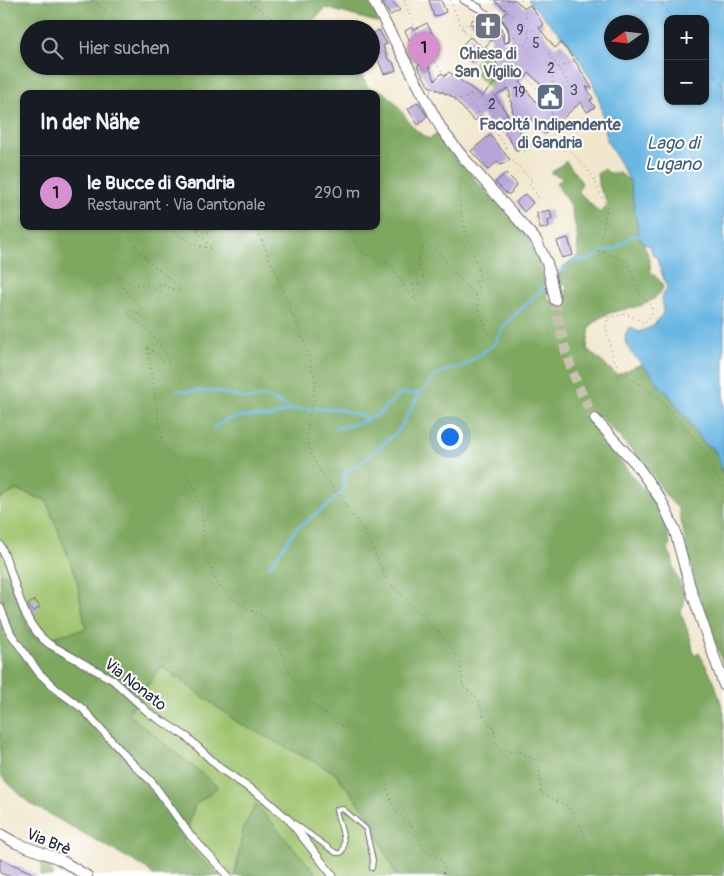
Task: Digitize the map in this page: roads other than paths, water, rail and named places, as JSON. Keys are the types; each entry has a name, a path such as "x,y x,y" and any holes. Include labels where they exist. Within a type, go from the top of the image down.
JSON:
{"main road":[{"path":"373,0 442,130 462,156 536,240 550,272 555,300"},
{"path":"595,419 636,464 661,500 674,528 691,590 724,685"},
{"name":"Via Brè","path":"0,834 16,844 59,859 87,876"}],"street":[{"path":"464,0 479,8"},
{"name":"Via Nonato","path":"0,545 10,564 28,619 45,641 113,680 149,713 187,737 215,764 264,798 290,821 333,876"},
{"path":"0,607 11,634 39,673 56,689 83,709 129,760 152,782 190,835 228,876"}],"lane":[{"path":"479,8 504,26 507,33 506,40"},
{"name":"Via Nonato","path":"290,821 339,854 343,852 344,848 336,810 343,810 366,829 373,860 372,868"}],"water":[{"name":"Lago di Lugano","path":"528,0 724,0 724,475 717,454 711,447 705,444 667,392 661,388 627,345 626,333 630,327 639,332 653,326 663,313 662,295 667,288 656,256 653,256 650,246 644,244 639,236 630,181 607,141 600,102 592,81 571,46"}],"waterway":[{"path":"603,251 616,249 632,235 639,236"},
{"path":"554,277 577,259 587,261 599,254"},
{"path":"269,567 296,529 343,493 344,473 364,461 399,430 420,393 439,373 465,365 496,343 502,328 548,283"},
{"path":"177,391 215,391 248,399 264,396 292,409"},
{"path":"213,428 229,419 244,416 269,417 293,409 336,409 370,418 376,416 400,394 419,393"},
{"path":"334,429 359,423 370,418"}],"tunnel":[{"path":"555,300 569,362 579,389 595,419"}],"place":[{"name":"Chiesa di San Vigilio","path":"488,26"},
{"name":"le Bucce di Gandria","path":"424,73"},
{"name":"Facoltá Indipendente di Gandria","path":"550,97"}]}
